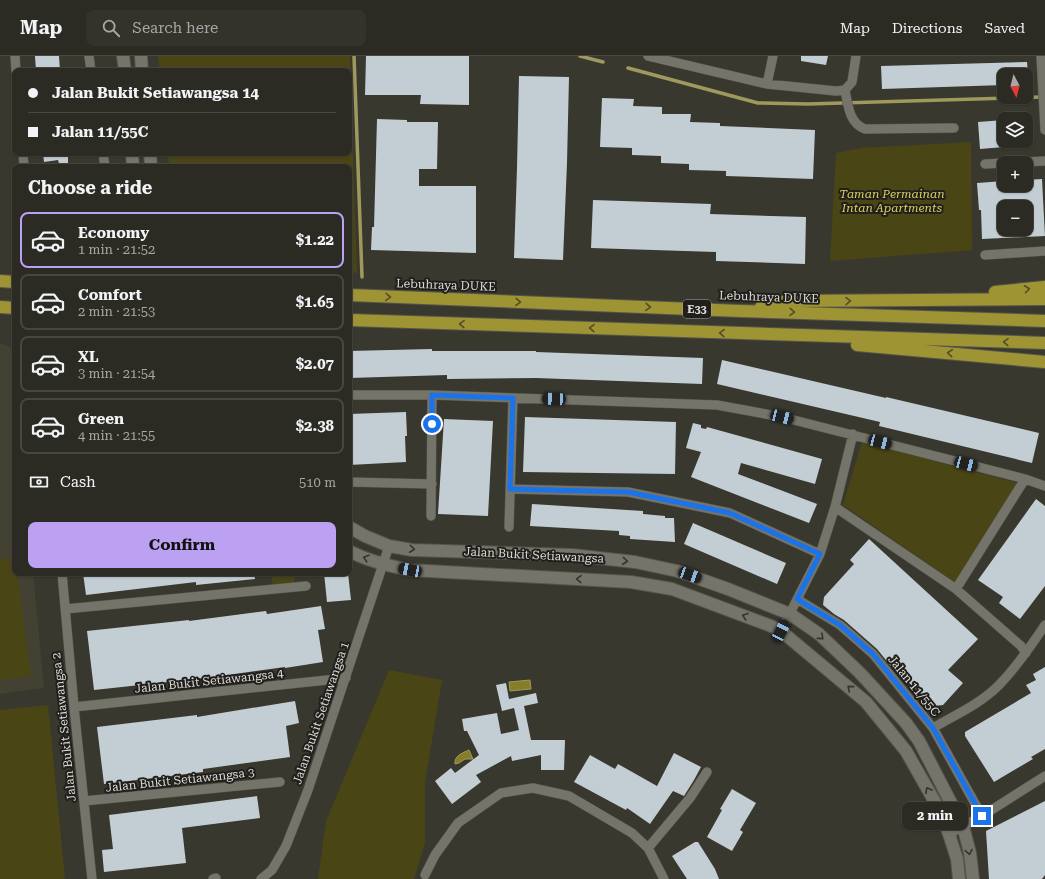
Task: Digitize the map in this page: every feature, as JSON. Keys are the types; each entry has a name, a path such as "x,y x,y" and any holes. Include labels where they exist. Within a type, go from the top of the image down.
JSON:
{"highway":[{"path":"0,281 12,282"},
{"path":"933,300 1045,287"},
{"name":"Lebuhraya DUKE","path":"352,295 740,311 1045,321"},
{"path":"740,311 787,301 1045,299"},
{"path":"0,307 12,308"},
{"name":"E33","path":"352,320 1045,343"},
{"path":"743,334 1045,362"}],"street":[{"path":"15,56 16,68"},
{"path":"89,56 91,68"},
{"path":"123,56 125,68"},
{"path":"141,56 142,68"},
{"path":"648,56 671,59 768,84 836,91 846,94"},
{"path":"768,84 773,56"},
{"path":"856,56 852,82 846,94 850,112 854,122 858,126 865,129 954,128"},
{"path":"1041,56 1045,130"},
{"path":"1033,162 1045,161"},
{"path":"985,164 997,163"},
{"path":"984,255 1045,251"},
{"path":"431,516 432,395"},
{"path":"352,396 432,395 717,405 782,417 853,434 1025,479 1045,486"},
{"path":"509,527 513,398"},
{"path":"781,631 820,554 835,507 853,434"},
{"path":"956,589 1025,479"},
{"path":"352,482 432,484"},
{"path":"510,489 628,492 730,513 820,554"},
{"path":"835,507 956,589 1026,653"},
{"name":"Jalan Bukit Setiawangsa","path":"352,530 389,546 412,550 572,555 635,562 677,571 728,589 790,614 819,634 860,673 906,723 919,741 963,826 970,853 973,879"},
{"name":"Jalan Bukit Setiawangsa 1","path":"260,879 272,870 286,846 308,790 389,546"},
{"name":"Jalan Bukit Setiawangsa","path":"352,553 383,564 410,570 631,582 672,589 781,631 866,702 906,751 940,811 957,859 959,879"},
{"name":"Jalan Bukit Setiawangsa 2","path":"62,576 92,879"},
{"path":"65,609 306,586"},
{"name":"Jalan 11/55C","path":"797,599 840,625 873,654 933,728 982,816"},
{"path":"933,728 976,704 998,686 1026,653 1045,625"},
{"name":"Jalan Bukit Setiawangsa 4","path":"74,707 346,678"},
{"path":"648,848 690,798 707,772"},
{"path":"949,834 982,816 1045,776"},
{"name":"Jalan Bukit Setiawangsa 3","path":"84,801 280,782"},
{"path":"425,876 435,855 458,823 501,793 533,788 570,796 632,833 648,848 664,879"}],"shaded area":[{"path":"0,343 12,348 12,576 33,576 44,688 0,694"},
{"path":"530,680 531,689 510,691 509,682"},
{"path":"469,750 473,759 465,759 455,764 457,757"}],"green space":[{"path":"158,56 350,56 350,68 160,68"},
{"path":"352,118 357,273 352,272 352,164 169,164 168,156 352,156"},
{"name":"Taman Permainan Intan Apartments","path":"971,142 972,250 830,261 836,153 861,148"},
{"path":"862,442 1017,483 955,582 843,505"},
{"path":"12,557 12,576 17,576 31,676 0,680 0,559"},
{"path":"271,576 294,576 295,587 273,589"},
{"path":"389,670 442,680 425,782 425,843 414,879 318,879 326,821"},
{"path":"48,705 65,879 0,879 0,710"}],"building":[{"path":"35,56 59,56 60,68 36,68"},
{"path":"366,56 469,56 469,105 420,104 421,95 365,95"},
{"path":"801,56 828,56 826,65 801,61"},
{"path":"1027,62 1027,68 997,68 997,85 882,89 881,66"},
{"path":"519,76 569,77 563,260 514,258"},
{"path":"602,98 634,99 633,106 662,107 662,114 691,114 690,122 720,123 720,126 815,130 813,179 726,176 726,171 689,170 689,164 661,163 661,156 632,155 632,148 600,147"},
{"path":"377,119 407,120 407,122 438,122 437,169 419,169 419,186 476,186 476,253 371,250 372,227 374,227"},
{"path":"997,121 997,148 980,149 978,122"},
{"path":"43,156 68,156 68,164 59,164 58,160 44,162"},
{"path":"1042,179 1045,236 982,239 981,210 979,210 977,183 997,182 997,192 1033,192 1033,180"},
{"path":"593,200 711,204 710,214 806,217 805,264 716,261 716,252 591,248"},
{"path":"432,349 432,351 536,351 703,358 702,384 536,378 447,379 447,375 352,378 352,351"},
{"path":"722,360 1039,433 1032,463 879,426 880,422 717,384"},
{"path":"406,412 406,462 352,465 352,414"},
{"path":"525,417 676,422 675,474 523,472"},
{"path":"444,419 493,421 488,516 438,514"},
{"path":"693,423 701,425 701,428 706,429 707,427 822,459 815,484 741,463 738,474 817,504 809,523 691,477 701,452 686,448"},
{"path":"1036,499 1045,506 1045,586 1020,619 999,603 1003,597 978,580"},
{"path":"532,504 643,511 643,514 674,518 675,542 630,539 630,536 619,535 619,531 530,526"},
{"path":"693,523 786,563 777,584 684,544"},
{"path":"869,539 978,639 948,670 963,683 943,705 934,706 890,665 877,649 844,620 823,605 824,597 854,564 850,560"},
{"path":"83,576 254,576 255,579 196,585 196,582 86,595"},
{"path":"324,576 348,576 351,600 327,602"},
{"path":"321,606 325,629 318,630 323,662 205,678 94,690 87,631 189,621 266,611 267,614"},
{"path":"1045,667 1045,749 1031,757 1033,759 994,782 965,736 965,732 1031,693 1026,685 1036,680 1033,674"},
{"path":"506,683 509,699 536,693 538,703 524,706 531,740 565,740 564,770 541,770 541,755 512,761 511,756 476,775 481,782 452,804 435,781 451,768 455,773 479,755 467,731 464,731 462,719 497,713 501,734 519,730 514,708 502,711 496,685"},
{"path":"295,701 299,723 286,726 290,757 203,769 203,772 104,784 97,727 197,715 197,717"},
{"path":"674,753 701,767 684,796 673,791 650,824 627,808 626,810 574,782 590,755 615,769 618,764 657,786"},
{"path":"732,789 756,803 740,830 743,832 732,851 707,837 722,810 720,809"},
{"path":"257,796 260,818 182,828 186,863 104,872 102,850 113,849 109,815"},
{"path":"1045,801 1045,875 1042,879 989,879 986,831"},
{"path":"695,842 698,842 715,869 719,879 687,879 672,856"}],"waterway":[{"path":"354,56 362,277"},
{"path":"580,56 603,62"},
{"path":"628,68 758,103 808,104 1042,97"}],"route":[{"path":"432,424 432,395 513,398 510,489 628,492 730,513 820,554 797,599 840,625 873,654 933,728 982,816"}]}
